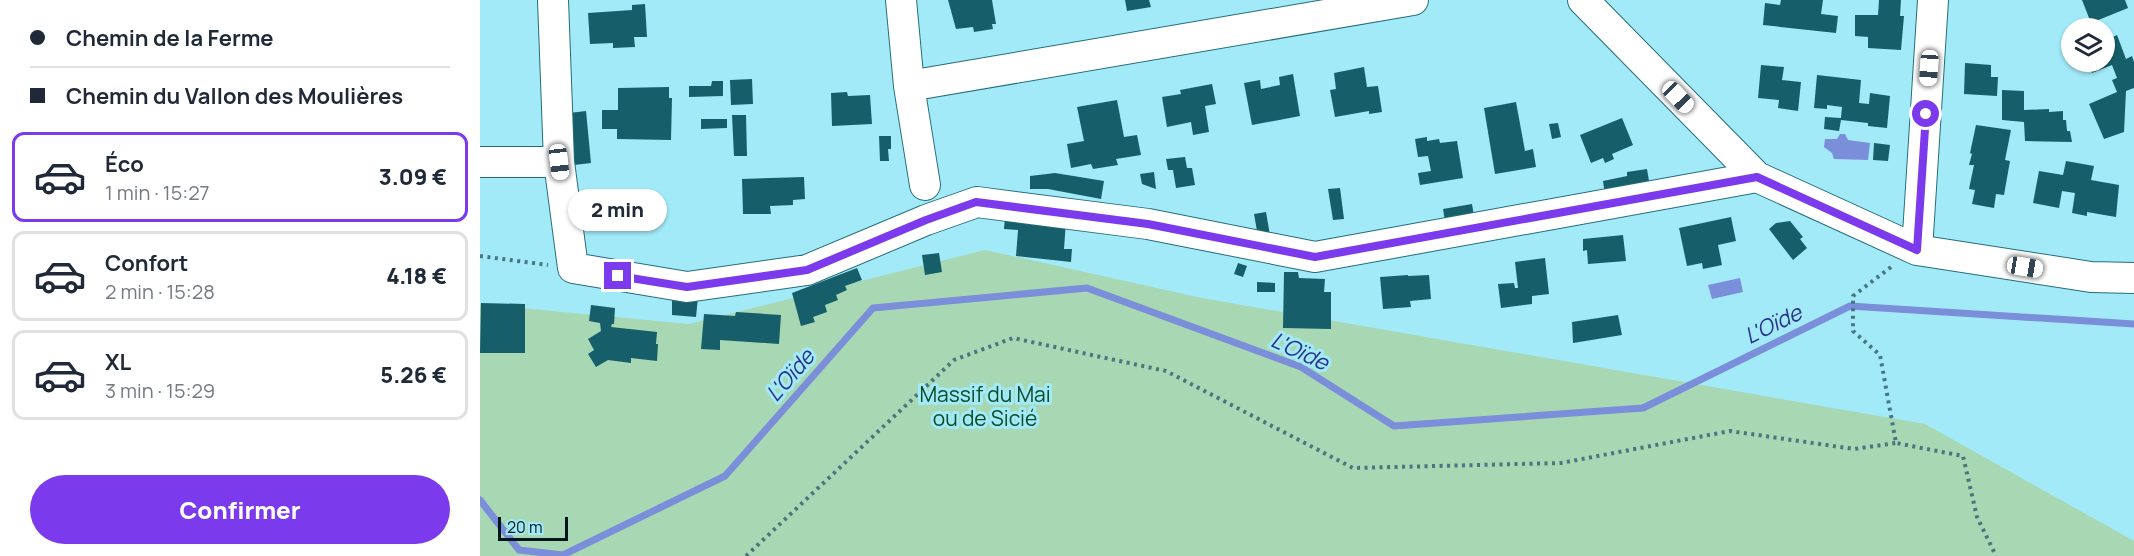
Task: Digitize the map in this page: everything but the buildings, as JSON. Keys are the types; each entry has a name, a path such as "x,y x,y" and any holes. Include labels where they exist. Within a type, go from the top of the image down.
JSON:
{"street":[{"path":"553,0 559,162 573,268 687,287 807,270 926,220 976,202 1148,224 1315,257 1757,177"},
{"path":"901,0 909,86 926,185"},
{"path":"909,86 1413,0"},
{"path":"1583,0 1757,177 1917,250 2091,277 2134,278"},
{"path":"1917,250 1933,0"},
{"path":"480,162 559,162"}],"path":[{"path":"1896,443 1880,355 1853,331 1853,296 1917,250"},
{"path":"480,256 573,268"},
{"path":"746,556 954,360 1013,338 1166,370 1353,468 1561,463 1730,431 1854,449 1896,443 1963,456 1977,517 1996,556"}],"green space":[{"name":"Massif du Mai ou de Sicié","path":"985,250 1202,298 1925,424 2134,541 2134,556 480,556 480,304 689,324"}],"water":[{"path":"1840,134 1845,134 1848,140 1870,143 1868,160 1834,159 1832,153 1824,147 1825,139 1837,139"},
{"path":"1740,278 1743,292 1712,299 1708,285"}],"waterway":[{"name":"L'Oïde","path":"480,500 519,550 563,555 725,476 873,308 1087,288 1301,367 1394,426 1643,408 1850,306 2134,324"}],"route":[{"path":"618,276 687,287 807,270 926,220 976,202 1148,224 1315,257 1757,177 1917,250 1926,114"}]}
